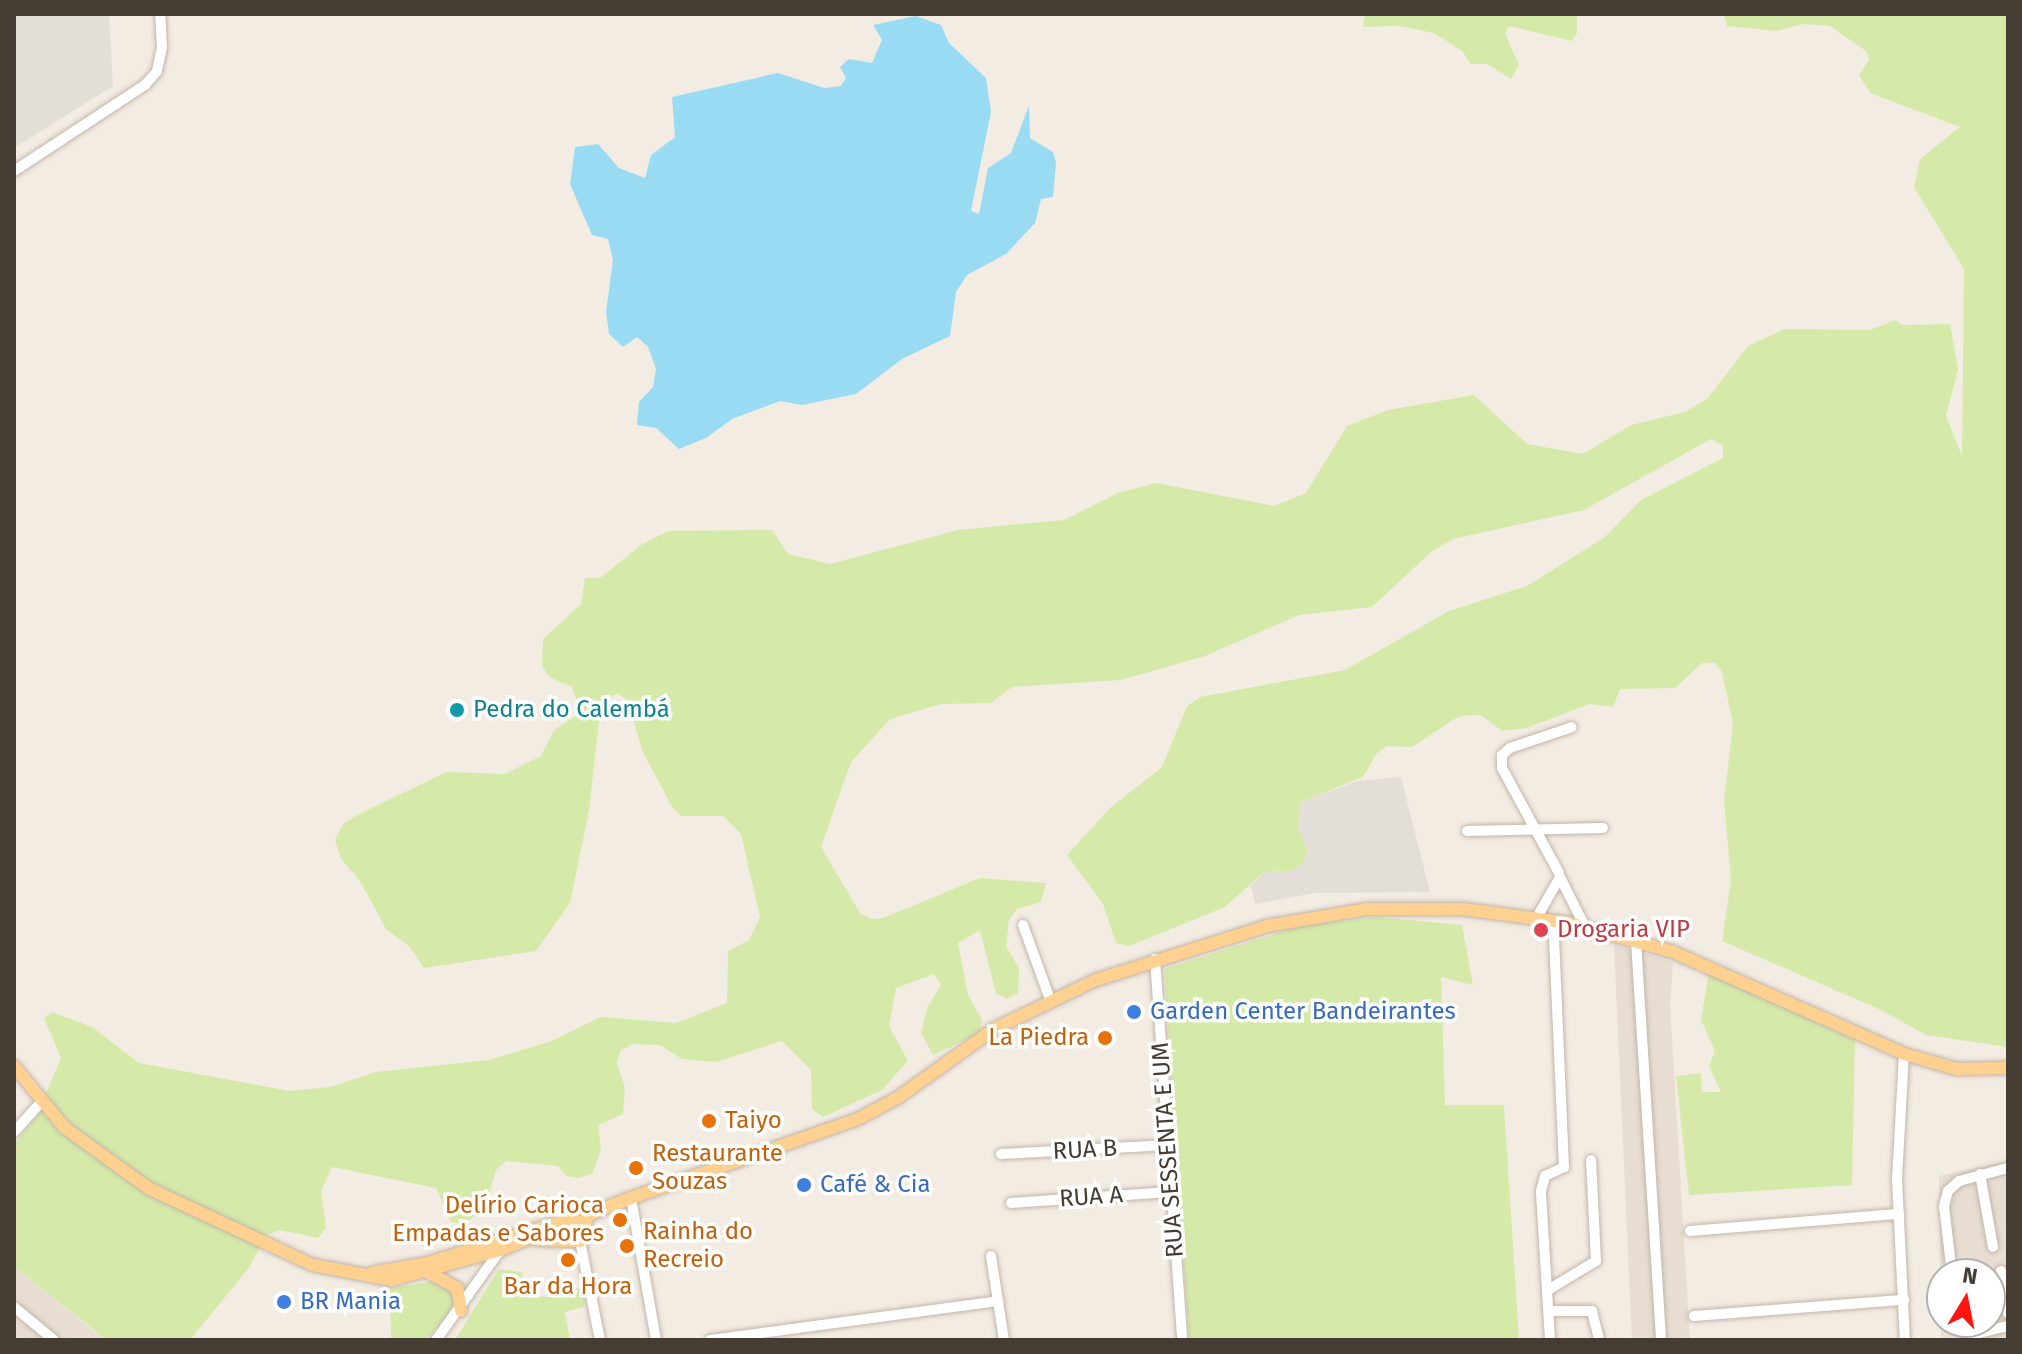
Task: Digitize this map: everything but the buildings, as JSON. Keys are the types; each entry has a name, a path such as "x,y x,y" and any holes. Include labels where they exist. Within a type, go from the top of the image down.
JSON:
{"main road":[{"path":"349,1274 404,1269 522,1237 793,1144 881,1108 994,1029 1050,999 1155,959 1285,922 1367,909 1463,909 1537,917 1585,927 1636,941 1711,968 1904,1054 1957,1069 2008,1068"},
{"path":"14,1066 42,1101 95,1153 150,1189 299,1260 349,1274 392,1280 428,1274 500,1250 522,1237 580,1241 588,1215"},
{"path":"428,1274 453,1282 461,1311"}],"street":[{"path":"14,171 145,85 157,71 162,48 160,14"},
{"path":"1559,873 1502,768 1502,755 1510,748 1572,727"},
{"path":"1467,831 1603,828"},
{"path":"1537,917 1560,877 1585,927"},
{"path":"1550,1340 1541,1191 1545,1176 1564,1167 1553,920"},
{"path":"1023,925 1050,999"},
{"path":"1636,941 1661,1340"},
{"name":"RUA SESSENTA E UM","path":"1155,959 1182,1340"},
{"path":"1904,1054 1899,1214 1905,1340"},
{"path":"14,1132 42,1101"},
{"name":"RUA B","path":"1001,1154 1169,1145"},
{"path":"1548,1290 1596,1261 1591,1160"},
{"path":"1951,1258 1945,1198 1959,1181 2008,1168"},
{"path":"1980,1174 1993,1247"},
{"name":"RUA A","path":"1011,1203 1170,1192"},
{"path":"631,1198 656,1340"},
{"path":"1690,1231 1899,1214"},
{"path":"580,1241 600,1340"},
{"path":"436,1340 461,1311 500,1250"},
{"path":"991,1256 1004,1340"},
{"path":"1694,1316 1904,1300"},
{"path":"710,1340 998,1301"},
{"path":"14,1307 54,1340"},
{"path":"1549,1311 1592,1311 1599,1340"}],"shaded area":[{"path":"14,14 109,14 113,86 14,148"},
{"path":"1401,777 1430,892 1315,893 1255,904 1251,885 1265,872 1291,871 1308,851 1298,828 1301,802 1357,781"},
{"path":"1614,945 1673,962 1670,1005 1690,1340 1632,1340"},
{"path":"2008,1161 2008,1340 1941,1340 2006,1338 2006,1258 1940,1258 1939,1176"},
{"path":"14,1266 91,1329 106,1340 14,1340"}],"green space":[{"path":"1365,14 1577,14 1577,33 1572,41 1509,26 1505,34 1519,65 1511,79 1487,64 1471,64 1462,51 1434,33 1399,26 1363,27"},
{"path":"1724,14 2008,14 2008,1047 1926,1035 1881,1010 1722,941 1731,880 1724,800 1733,724 1722,672 1715,663 1702,663 1675,688 1620,689 1613,707 1589,704 1527,728 1502,731 1481,715 1468,715 1456,718 1412,747 1387,746 1376,754 1363,777 1301,802 1298,828 1308,851 1303,863 1291,871 1264,872 1225,907 1129,946 1116,943 1103,904 1067,855 1110,808 1162,767 1187,706 1200,697 1345,670 1449,611 1527,586 1605,537 1641,500 1723,458 1723,445 1711,439 1584,510 1453,539 1431,552 1372,607 1299,615 1205,656 1121,680 1012,687 991,703 941,704 890,719 851,762 821,847 860,913 871,919 883,918 980,878 1046,883 1041,902 1017,909 1009,920 1006,946 1019,968 1018,993 1007,999 996,993 980,930 958,943 968,995 982,1020 980,1033 933,1055 921,1033 927,1008 941,985 934,974 896,988 889,1026 908,1061 882,1090 823,1117 812,1109 811,1070 782,1041 716,1062 682,1059 660,1045 633,1044 621,1050 617,1063 625,1088 623,1114 598,1125 601,1150 592,1174 579,1178 566,1176 558,1166 506,1161 496,1170 485,1208 464,1224 451,1222 436,1188 332,1167 321,1191 326,1228 318,1238 280,1230 267,1235 248,1269 190,1340 106,1340 14,1266 14,1144 36,1117 61,1058 44,1018 52,1012 92,1027 139,1063 290,1091 330,1087 376,1072 489,1060 549,1042 601,1017 676,1023 727,1003 728,951 749,940 760,917 741,834 723,816 681,816 672,807 642,750 628,701 618,693 607,699 599,721 589,811 570,903 536,951 424,968 410,947 386,929 360,881 341,859 335,840 344,823 447,772 505,774 541,756 554,730 581,712 572,687 549,677 542,666 543,639 581,604 585,578 600,578 641,545 668,531 772,530 788,554 830,564 958,530 1064,520 1118,493 1156,483 1274,506 1306,493 1347,426 1388,410 1474,395 1527,444 1583,454 1631,425 1685,412 1707,399 1748,346 1784,329 1870,330 1896,320 1902,325 1950,324 1958,369 1946,416 1962,456 1964,269 1914,187 1920,159 1960,127 1870,93 1859,75 1869,60 1866,51 1830,26 1804,24 1777,31 1727,26"},
{"path":"1376,917 1462,925 1473,985 1441,977 1445,1105 1504,1105 1519,1340 1189,1340 1164,969 1300,926"},
{"path":"1709,971 1855,1040 1852,1185 1689,1195 1676,1076 1701,1073 1702,1092 1721,1092 1709,1066 1715,1051 1701,1020"},
{"path":"499,1269 522,1272 527,1296 552,1297 585,1285 584,1307 565,1312 570,1340 455,1340"},
{"path":"442,1280 455,1289 455,1310 425,1340 391,1340 390,1288"}],"water":[{"path":"916,16 941,25 949,43 986,78 991,112 971,211 979,214 988,168 1011,153 1029,106 1030,138 1053,152 1056,162 1053,197 1041,199 1035,223 1006,254 967,275 956,292 950,336 902,359 856,394 802,405 780,401 732,419 706,438 679,449 656,428 637,425 639,402 653,387 656,369 648,347 637,337 623,347 609,334 606,312 613,260 608,239 592,235 570,184 575,147 598,144 619,168 645,178 651,155 675,137 672,97 778,73 824,88 841,86 846,78 840,67 849,59 872,63 882,40 873,25"}],"place":[{"name":"Pedra do Calembá","path":"457,710"},
{"name":"Drogaria VIP","path":"1541,930"},
{"name":"Garden Center Bandeirantes","path":"1134,1012"},
{"name":"La Piedra","path":"1105,1038"},
{"name":"Taiyo","path":"709,1121"},
{"name":"Restaurante Souzas","path":"636,1168"},
{"name":"Café & Cia","path":"804,1185"},
{"name":"Delírio Carioca Empadas e Sabores","path":"620,1220"},
{"name":"Rainha do Recreio","path":"627,1246"},
{"name":"Bar da Hora","path":"568,1260"},
{"name":"BR Mania","path":"284,1302"}]}
